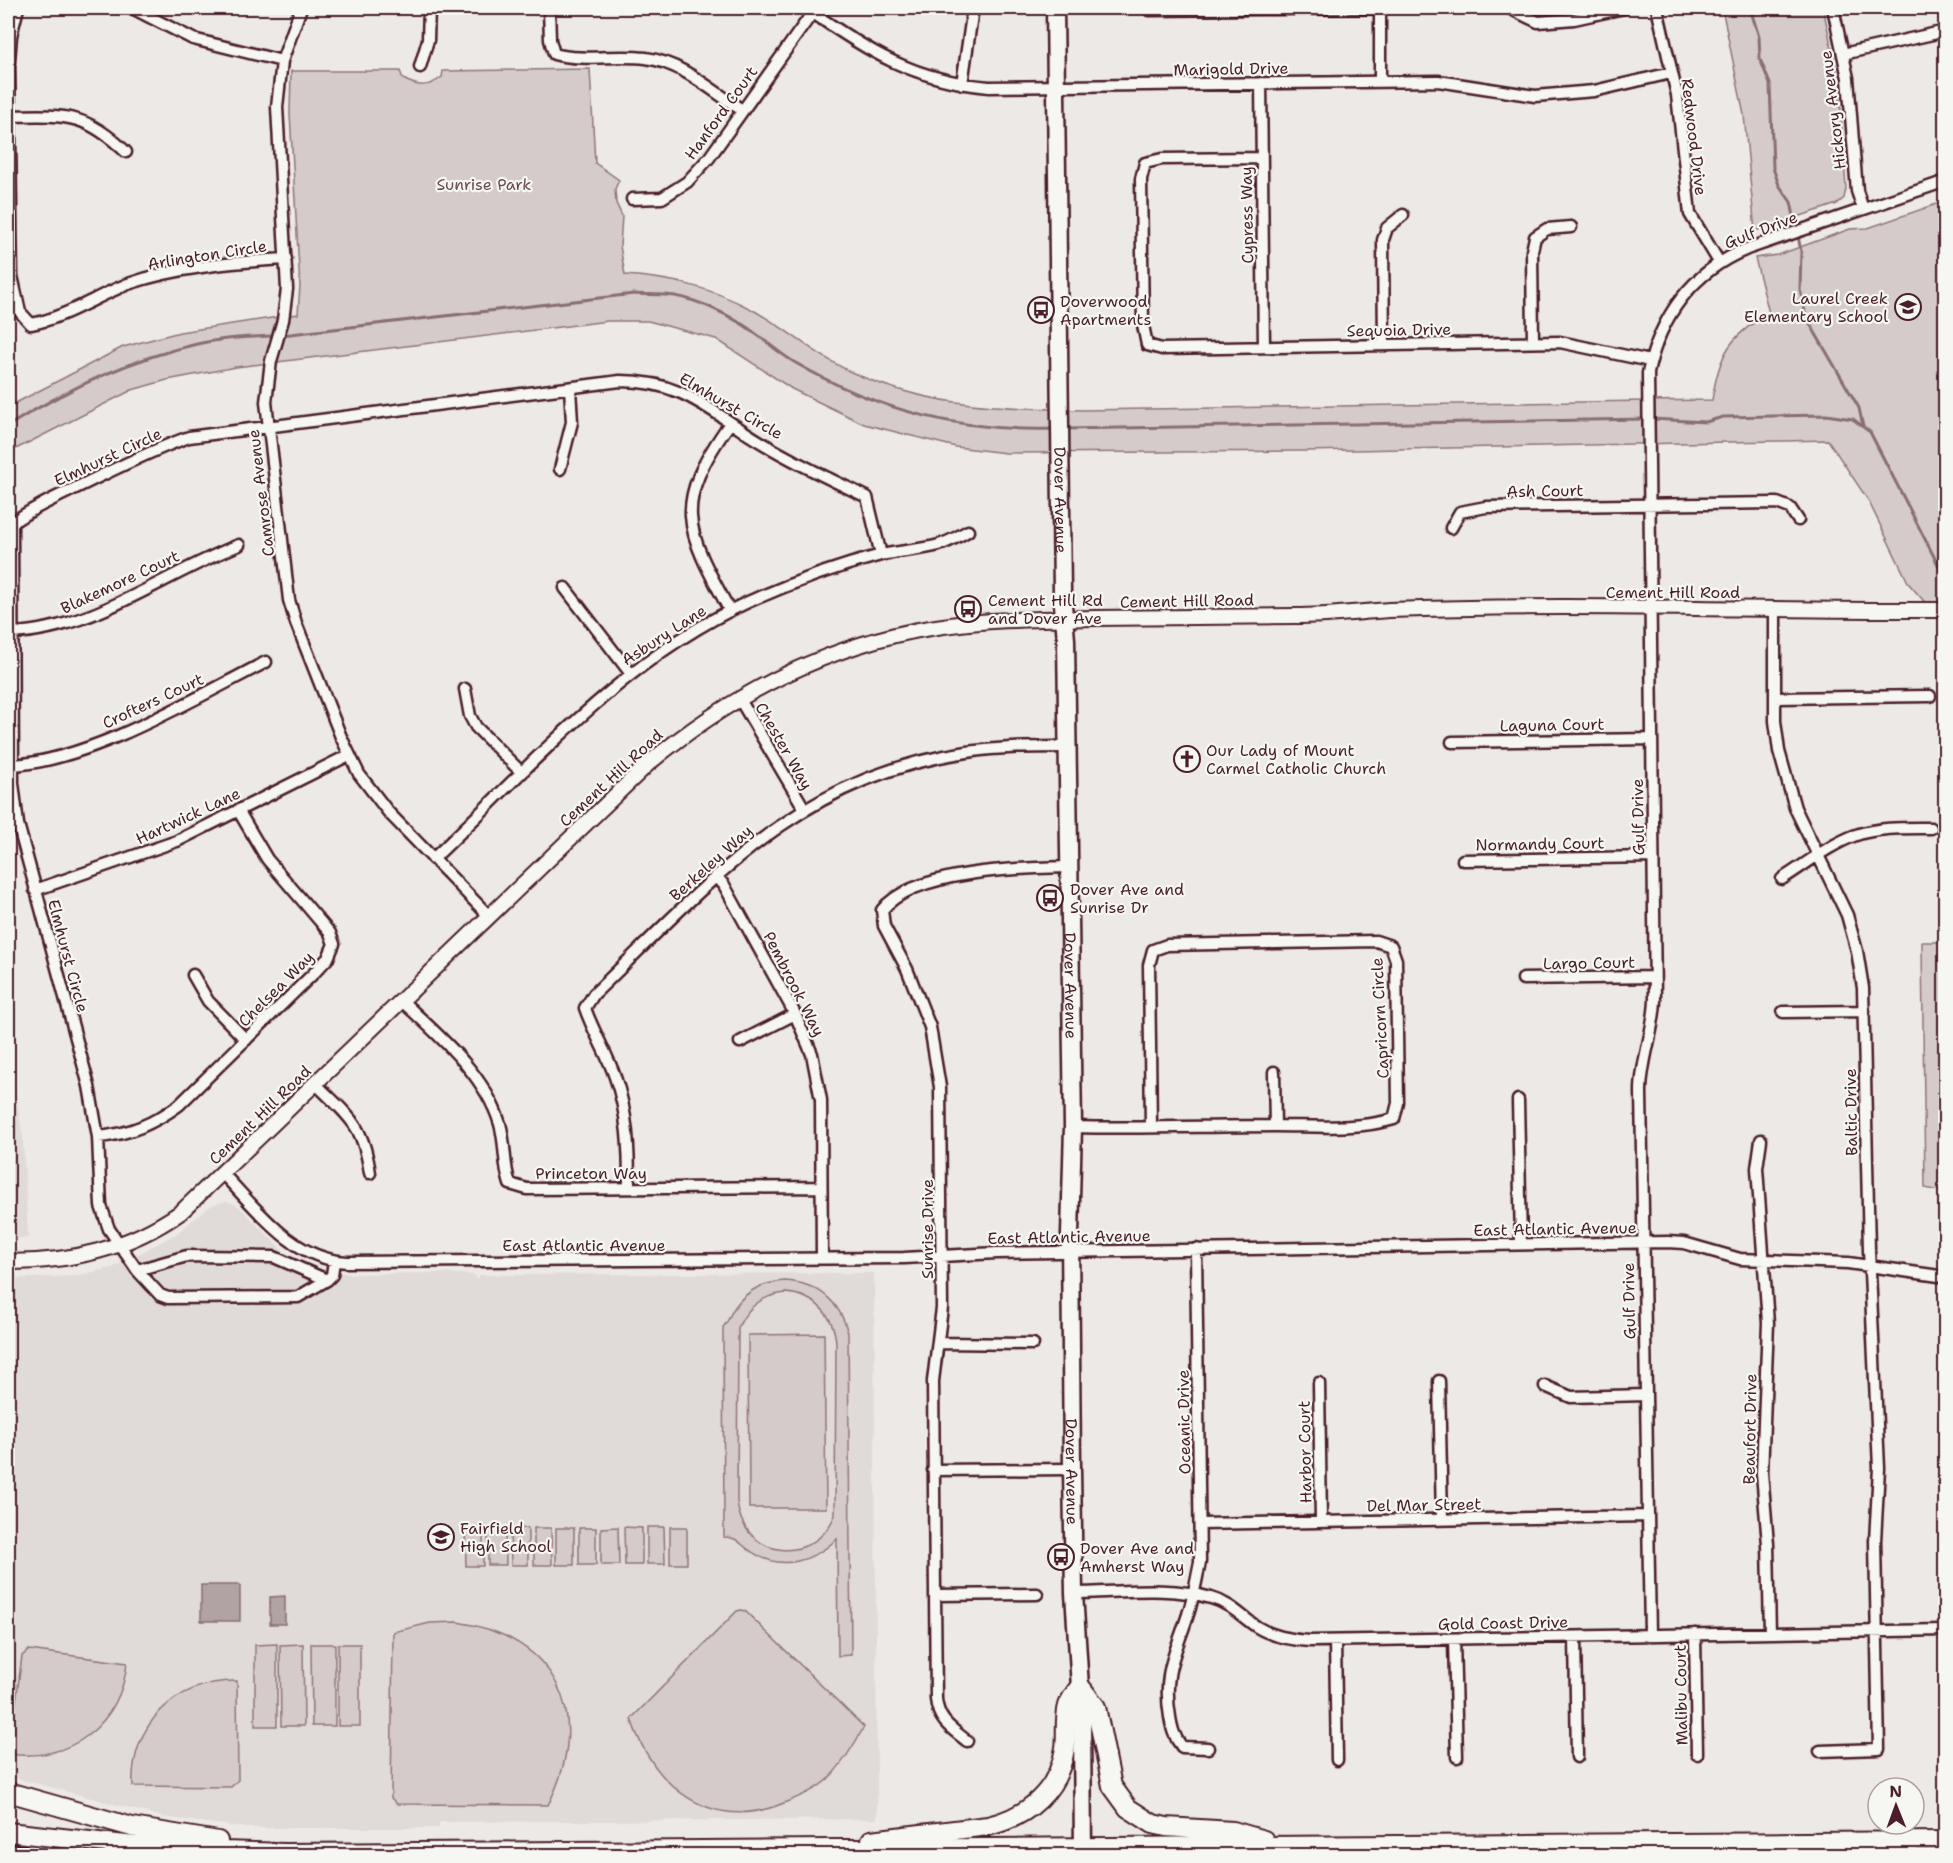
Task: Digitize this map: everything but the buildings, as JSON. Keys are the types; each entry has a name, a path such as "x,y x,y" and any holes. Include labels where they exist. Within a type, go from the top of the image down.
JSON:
{"main road":[{"name":"Dover Avenue","path":"1055,8 1073,1127 1070,1251 1072,1469 1083,1851"},
{"path":"819,1850 882,1837 988,1826 1005,1822 1023,1813 1042,1797 1058,1773 1065,1748 1067,1707 1080,1686 1096,1707 1112,1786 1128,1808 1159,1825 1233,1831 1283,1846"},
{"path":"8,1792 161,1833 234,1842 285,1853"},
{"path":"8,1832 174,1850 285,1853 1083,1851 1283,1846 1946,1841"},
{"path":"8,1854 24,1856"}],"street":[{"name":"Arlington Circle","path":"18,8 11,36 9,116 12,276 20,312 30,324 46,321 96,297 163,275 286,259"},
{"path":"132,8 193,39 282,61"},
{"name":"Camrose Avenue","path":"301,8 282,61 277,107 287,289 283,320 271,361 266,402 290,600 296,623 349,755 373,795 489,916"},
{"path":"420,67 428,40 429,8"},
{"path":"549,8 550,40 554,54 570,58 645,58 665,63 682,70 742,110"},
{"path":"962,84 973,8"},
{"path":"1149,10 1380,8 1380,82"},
{"path":"1509,8 1538,22 1547,22 1624,8"},
{"name":"Redwood Drive","path":"1657,8 1679,110 1686,198 1690,214 1719,262"},
{"name":"Hickory Avenue","path":"1833,8 1848,78 1857,191 1863,209"},
{"name":"Hanford Court","path":"632,199 662,198 675,192 709,158 809,10"},
{"name":"Marigold Drive","path":"809,10 858,43 897,65 939,80 962,84 1056,86 1438,81 1504,93 1565,96 1671,73"},
{"path":"1843,54 1946,31"},
{"name":"Cypress Way","path":"1261,83 1264,347"},
{"path":"9,116 54,115 71,118 106,132 126,152"},
{"name":"Sequoia Drive","path":"1261,158 1162,159 1146,163 1141,179 1143,325 1147,345 1162,349 1572,343 1650,361"},
{"name":"Gulf Drive","path":"1650,1635 1641,1069 1654,1017 1646,426 1650,361 1670,314 1690,287 1719,262 1780,238 1946,181"},
{"path":"1384,345 1383,240 1387,228 1403,215"},
{"path":"1533,342 1532,251 1535,237 1547,229 1571,227"},
{"name":"Elmhurst Circle","path":"327,1280 297,1297 178,1298 160,1295 145,1281 109,1228 101,1206 98,1137 89,1086 18,824 13,765 12,523 24,514 164,446 211,432 620,381 662,384 685,393 766,445 867,496 881,555"},
{"path":"560,469 572,422 570,388"},
{"path":"730,423 696,476 690,512 699,550 730,611"},
{"name":"Ash Court","path":"1451,528 1460,512 1486,507 1777,503 1790,508 1798,520"},
{"name":"Asbury Lane","path":"433,859 592,706 684,637 730,611 811,576 881,555 940,544 968,531"},
{"name":"Blakemore Court","path":"11,633 32,632 62,626 89,616 239,545"},
{"path":"565,588 631,675"},
{"name":"Cement Hill Road","path":"8,1262 65,1259 120,1246 167,1222 223,1174 648,764 702,722 739,698 772,680 818,660 893,635 961,623 1064,618 1297,616 1389,610 1650,608 1794,611 1946,610"},
{"name":"Baltic Drive","path":"1775,609 1776,731 1786,780 1795,808 1840,895 1853,933 1861,970 1864,1011 1869,1266 1879,1468 1875,1541 1879,1749 1820,1750"},
{"name":"Crofters Court","path":"13,765 48,760 122,735 266,662"},
{"path":"465,689 470,716 476,727 522,773"},
{"path":"1775,698 1930,696"},
{"name":"Chester Way","path":"739,698 804,808"},
{"name":"Laguna Court","path":"1452,742 1652,739"},
{"name":"Berkeley Way","path":"629,1188 628,1135 624,1106 605,1052 585,1008 594,994 743,852 804,808 866,779 936,758 1007,748 1067,747"},
{"name":"Hartwick Lane","path":"35,890 149,852 349,755"},
{"name":"Chelsea Way","path":"98,1137 130,1132 164,1116 179,1105 314,973 328,958 334,944 330,933 256,844 238,810"},
{"path":"1782,879 1835,844 1865,833 1886,829 1931,828"},
{"name":"Normandy Court","path":"1463,860 1653,857"},
{"name":"Sunrise Drive","path":"967,1741 943,1722 937,1712 933,1381 942,1318 942,1256 941,1109 937,1056 919,995 884,926 882,910 891,899 963,875 1016,868 1069,867"},
{"name":"Pembrook Way","path":"716,876 725,886 795,1014 805,1034 818,1075 821,1100 822,1259"},
{"name":"Capricorn Circle","path":"1073,1127 1151,1127 1275,1126 1377,1124 1394,1119 1398,1103 1396,960 1391,946 1376,941 1167,945 1153,950 1149,965 1151,1127"},
{"path":"193,975 208,1001 246,1040"},
{"name":"Largo Court","path":"1523,979 1654,977"},
{"name":"Princeton Way","path":"402,1001 466,1065 487,1093 500,1125 505,1169 510,1184 527,1188 821,1187"},
{"path":"1783,1012 1864,1011"},
{"path":"740,1042 795,1014"},
{"path":"1274,1072 1275,1126"},
{"path":"316,1084 361,1132 366,1145 370,1173"},
{"path":"1518,1100 1521,1244"},
{"name":"Beaufort Drive","path":"1761,1140 1757,1168 1768,1346 1762,1473 1768,1544 1770,1633"},
{"name":"East Atlantic Avenue","path":"223,1174 289,1241 302,1250 334,1261 822,1259 1070,1251 1644,1242 1684,1243 1724,1256 1763,1261 1869,1266 1946,1277"},
{"name":"Oceanic Drive","path":"1196,1249 1200,1562 1193,1594 1170,1662 1167,1699 1175,1739 1182,1747 1208,1748"},
{"path":"137,1270 187,1256 274,1257 327,1280 332,1275 334,1261"},
{"path":"939,1343 1033,1344"},
{"path":"1439,1381 1442,1519"},
{"name":"Harbor Court","path":"1319,1383 1321,1521"},
{"path":"1545,1386 1571,1397 1646,1395"},
{"path":"933,1470 1072,1469"},
{"name":"Del Mar Street","path":"1201,1524 1648,1516"},
{"name":"Gold Coast Drive","path":"1074,1593 1193,1594 1213,1598 1231,1606 1258,1628 1292,1640 1946,1630"},
{"path":"935,1595 1037,1594"},
{"name":"Malibu Court","path":"1695,1634 1697,1754"},
{"path":"1575,1637 1577,1756"},
{"path":"1454,1639 1457,1757"},
{"path":"1335,1641 1337,1760"}],"shaded area":[{"path":"8,1043 23,1139 28,1238 8,1239"},
{"name":"Fairfield High School","path":"226,1201 237,1205 284,1252 296,1260 327,1271 350,1274 442,1273 475,1275 476,1279 479,1279 479,1275 874,1273 877,1819 439,1822 439,1828 248,1828 163,1817 8,1776 8,1279 74,1276 112,1268 176,1234 212,1205"},
{"path":"201,1585 240,1585 240,1621 201,1621"},
{"path":"285,1596 285,1624 270,1624 270,1597"}],"green space":[{"path":"1722,8 1823,8 1839,81 1846,189 1844,198 1837,204 1755,231 1744,115"},
{"name":"Sunrise Park","path":"590,69 595,163 619,180 615,189 616,203 622,216 620,246 625,275 658,278 690,285 735,301 764,316 838,365 880,384 937,399 993,406 1083,410 1712,400 1718,371 1728,348 1744,330 1769,313 1755,258 1778,255 1850,229 1868,228 1945,201 1945,625 1909,584 1868,500 1828,440 1305,451 1006,453 956,447 864,424 792,389 716,339 648,321 608,321 236,367 167,380 132,390 8,453 8,407 123,347 180,332 298,314 300,286 290,114 291,71 400,71 403,79 413,84 427,85 442,77 443,71"},
{"path":"1922,942 1945,942 1945,1192 1925,1188"},
{"path":"797,1282 808,1285 826,1296 839,1312 848,1333 851,1655 838,1656 837,1539 828,1547 807,1558 775,1562 763,1558 736,1540 724,1537 723,1327 733,1309 745,1296 764,1285","holes":["786,1293 814,1302 827,1315 836,1343 835,1515 825,1532 811,1543 796,1549 780,1549 764,1544 751,1535 742,1520 737,1501 738,1328 751,1308 763,1299"]},
{"path":"824,1334 826,1508 749,1508 748,1335"},
{"path":"618,1527 619,1565 601,1565 601,1528"},
{"path":"624,1527 642,1528 642,1565 625,1565"},
{"path":"647,1527 664,1527 665,1564 647,1564"},
{"path":"670,1527 687,1527 687,1564 670,1564"},
{"path":"465,1528 483,1528 483,1566 466,1566"},
{"path":"488,1528 505,1528 506,1565 488,1565"},
{"path":"510,1528 528,1528 528,1565 511,1565"},
{"path":"534,1528 551,1528 552,1565 534,1565"},
{"path":"556,1528 574,1528 574,1565 556,1565"},
{"path":"579,1528 596,1528 596,1565 579,1565"},
{"path":"737,1611 745,1611 864,1727 839,1767 818,1787 784,1803 757,1811 733,1812 710,1808 689,1798 670,1784 654,1765 641,1744 631,1719"},
{"path":"457,1622 492,1631 520,1644 542,1663 558,1686 566,1712 567,1741 561,1772 548,1805 397,1804 391,1798 393,1632 430,1623"},
{"path":"277,1644 277,1726 255,1726 255,1645"},
{"path":"303,1644 304,1726 281,1726 280,1645"},
{"path":"311,1644 335,1644 335,1726 312,1726"},
{"path":"338,1644 360,1644 360,1726 338,1726"},
{"path":"29,1650 127,1663 123,1685 115,1704 89,1735 72,1745 52,1752 31,1755 9,1754 22,1656"},
{"path":"237,1681 238,1780 231,1787 133,1786 134,1764 139,1744 161,1710 176,1698 195,1688"}],"waterway":[{"path":"1750,8 1759,37 1760,59 1770,84 1773,168 1779,185 1791,202 1801,251 1800,289 1806,317 1859,408 1863,427 1870,432 1946,580"},
{"path":"282,335 634,294 670,295 692,300 727,315 749,328 794,362 825,379 887,405 919,415 985,427 1055,429"},
{"path":"8,426 75,388 148,358 207,342 275,336"},
{"path":"1652,419 1706,422 1723,417 1826,415 1853,419 1863,427"},
{"path":"1064,429 1646,419"}],"place":[{"name":"Laurel Creek Elementary School","path":"1908,307"},
{"name":"Doverwood Apartments","path":"1041,310"},
{"name":"Cement Hill Rd and Dover Ave","path":"968,609"},
{"name":"Our Lady of Mount Carmel Catholic Church","path":"1187,759"},
{"name":"Dover Ave and Sunrise Dr","path":"1050,898"},
{"name":"Fairfield High School","path":"441,1537"},
{"name":"Dover Ave and Amherst Way","path":"1061,1557"}]}
